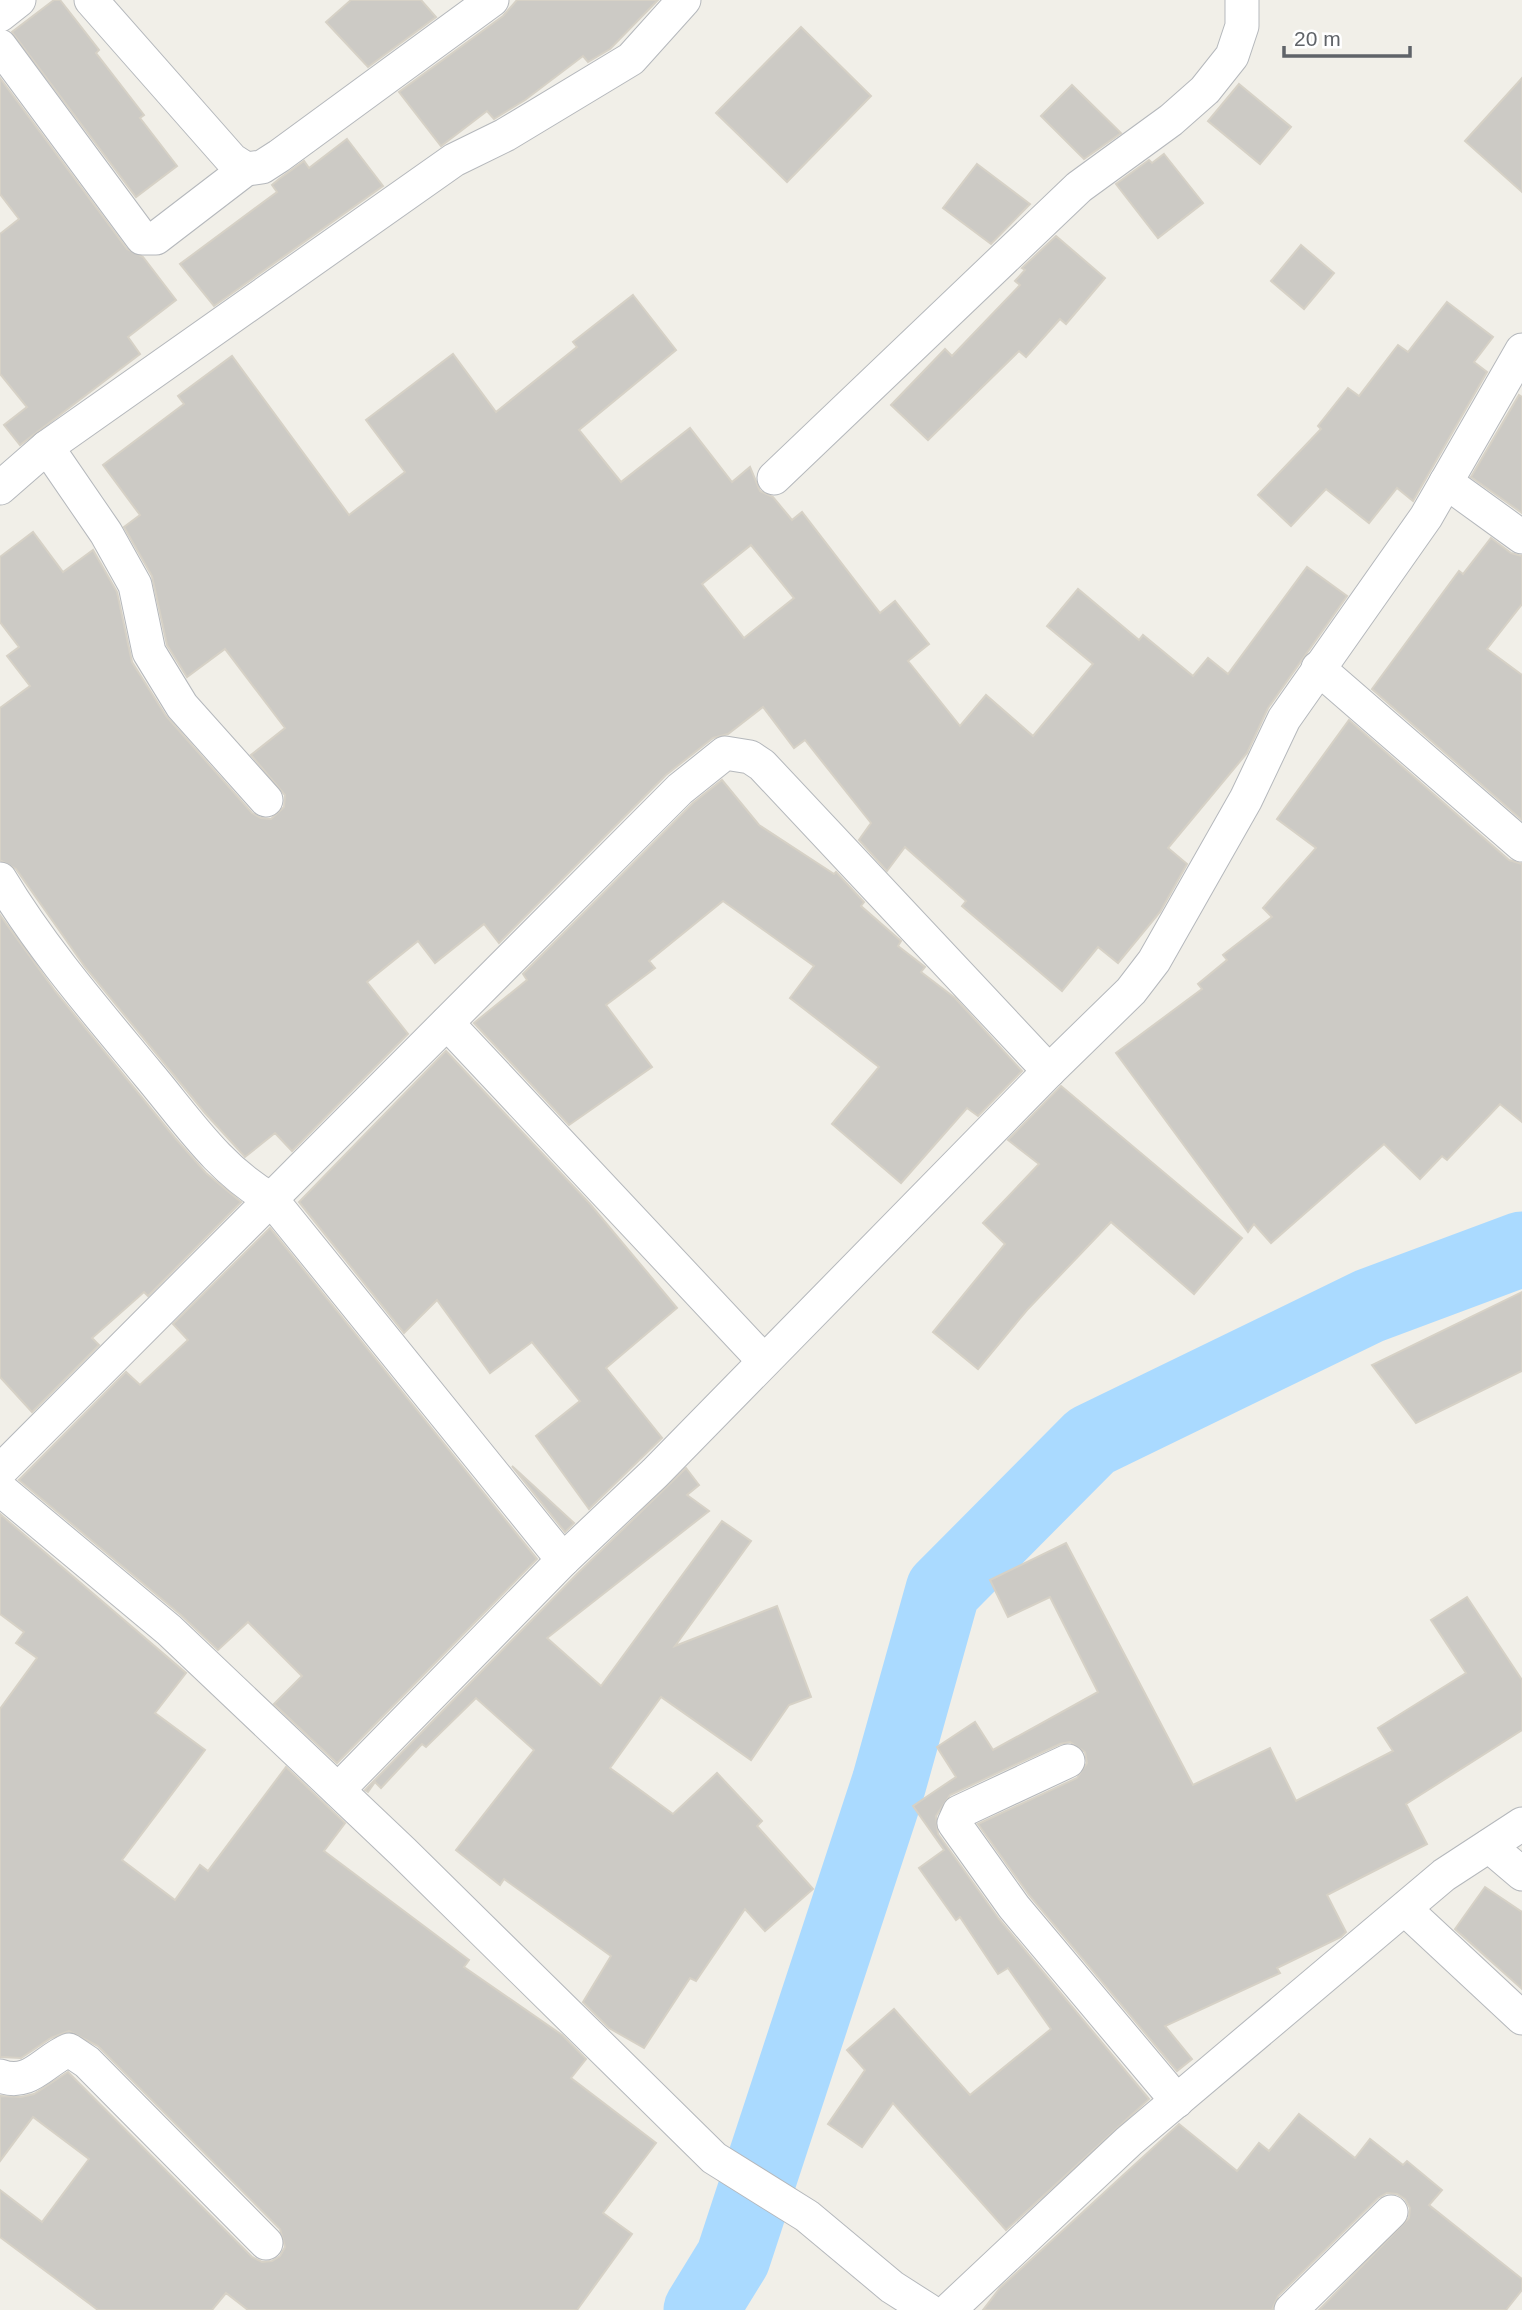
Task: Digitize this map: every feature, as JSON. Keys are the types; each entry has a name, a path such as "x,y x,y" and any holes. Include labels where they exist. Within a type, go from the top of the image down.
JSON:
{"street":[{"path":"0,15 19,0"},
{"path":"91,0 232,160 246,169"},
{"path":"0,46 142,237 156,238 246,169 262,167 279,156 492,0"},
{"path":"1,485 47,447 454,160 505,135 631,59 684,0"},
{"path":"774,478 1079,187 1171,120 1205,90 1232,56 1242,26 1242,0"},
{"path":"338,1790 563,1560 655,1473 1130,991 1154,961 1246,799 1284,719 1426,517 1522,351"},
{"path":"47,447 106,533 135,585 149,652 182,706 266,800"},
{"path":"1446,482 1522,537"},
{"path":"1318,668 1522,845"},
{"path":"0,1471 680,789 725,753 739,754 762,765 1049,1071"},
{"path":"0,879 43,945 219,1159 251,1187 271,1199 563,1560"},
{"path":"447,1023 764,1361"},
{"path":"0,1489 169,1630 338,1790 714,2158 807,2216 892,2287 928,2310"},
{"path":"1068,1761 959,1812 954,1823 1014,1908 1177,2101"},
{"path":"949,2310 1129,2141 1444,1875 1522,1824"},
{"path":"1489,1846 1522,1874"},
{"path":"1405,1909 1522,2018"},
{"path":"0,2076 14,2081 28,2077 69,2050 87,2062 266,2243"},
{"path":"1291,2310 1391,2212"}],"building":[{"path":"54,0 60,0 99,50 96,53 144,115 140,118 177,166 136,197 12,32"},
{"path":"351,0 421,0 436,17 368,67 326,22"},
{"path":"517,0 658,0 610,49 588,62 583,56 525,100 494,119 487,111 441,146 399,92 503,16"},
{"path":"801,27 871,96 787,182 716,113"},
{"path":"0,78 127,249 143,257 176,300 128,337 140,354 20,445 4,425 27,407 0,374 0,234 19,219 0,194"},
{"path":"1522,78 1522,192 1465,141"},
{"path":"1239,84 1291,127 1260,164 1208,121"},
{"path":"1072,85 1121,133 1084,159 1041,116"},
{"path":"347,139 383,186 214,306 180,264 277,192 272,185 279,179 304,161 309,168"},
{"path":"1164,154 1203,203 1158,238 1116,184 1149,160 1152,163"},
{"path":"977,164 1030,204 991,244 943,208"},
{"path":"1056,236 1105,278 1066,324 1060,319 1026,357 1019,351 928,440 891,405 945,349 952,356 1020,285 1015,281 1025,270 1022,268"},
{"path":"1301,245 1334,273 1304,309 1271,281"},
{"path":"633,295 676,350 579,430 621,482 690,428 732,482 750,467 760,491 773,497 792,520 802,512 880,613 895,601 929,644 908,661 960,726 986,695 1033,736 1093,664 1047,626 1078,589 1139,640 1143,635 1193,676 1208,658 1228,674 1307,567 1347,596 1268,708 1247,753 1168,848 1187,864 1160,912 1118,963 1098,947 1062,991 962,906 966,901 905,847 887,871 859,840 871,823 805,740 794,748 763,707 728,734 713,738 666,775 499,943 484,924 435,963 418,941 367,982 408,1034 292,1151 275,1133 245,1157 205,1113 85,967 16,869 0,860 0,708 30,686 7,656 19,647 0,622 0,557 33,532 63,572 93,550 117,592 132,662 166,716 252,813 271,819 284,807 285,795 251,755 285,728 225,649 187,677 167,645 152,576 124,527 140,515 103,465 184,404 178,396 232,356 349,515 405,472 366,420 453,354 496,412 577,347 573,342","holes":["751,545 794,598 744,638 702,584"]},
{"path":"1447,302 1493,337 1474,362 1487,372 1413,501 1397,488 1369,523 1326,489 1291,526 1258,495 1321,429 1318,426 1348,388 1359,396 1398,345 1408,352"},
{"path":"1519,395 1522,397 1522,513 1471,477"},
{"path":"1491,538 1511,553 1522,556 1522,604 1487,649 1522,675 1522,820 1372,689 1459,571 1463,574"},
{"path":"1349,720 1509,860 1522,864 1522,1122 1500,1104 1447,1160 1442,1156 1420,1179 1384,1144 1271,1243 1254,1224 1248,1232 1116,1053 1202,989 1198,984 1227,960 1223,955 1272,917 1263,908 1316,848 1277,819"},
{"path":"722,780 759,825 834,874 836,872 864,902 861,906 901,941 898,946 925,967 921,972 955,998 1022,1071 978,1116 967,1108 901,1183 832,1124 879,1067 790,998 814,966 723,901 649,961 655,968 606,1005 652,1067 569,1125 474,1023 527,980 523,974 693,803"},
{"path":"0,915 55,991 175,1138 206,1173 241,1202 148,1296 144,1292 92,1338 99,1345 32,1412 0,1377"},
{"path":"446,1051 590,1204 677,1308 606,1368 662,1438 589,1509 536,1436 580,1401 532,1342 490,1373 437,1300 404,1333 299,1202"},
{"path":"1061,1086 1242,1238 1194,1294 1111,1222 1027,1310 978,1369 933,1332 1005,1244 983,1223 1039,1164 1008,1140"},
{"path":"270,1228 537,1559 337,1763 274,1704 302,1676 248,1622 218,1650 181,1615 19,1480 126,1372 140,1385 188,1340 173,1324"},
{"path":"1522,1292 1522,1371 1416,1423 1372,1365"},
{"path":"512,1466 574,1523 565,1532"},
{"path":"686,1468 699,1485 687,1495 709,1511 547,1638 601,1686 722,1521 751,1541 675,1646 777,1606 811,1697 789,1705 751,1760 661,1697 610,1768 673,1814 717,1773 762,1821 757,1826 813,1889 765,1931 745,1909 696,1981 690,1978 644,2048 609,2028 583,2002 611,1956 504,1879 500,1885 456,1850 534,1750 476,1698 426,1747 422,1744 381,1788 375,1782 368,1792 365,1790 577,1574"},
{"path":"0,1514 186,1673 155,1713 205,1750 122,1860 175,1900 200,1865 208,1871 286,1767 345,1823 324,1851 469,1960 464,1967 562,2035 586,2059 571,2078 656,2143 603,2213 632,2234 577,2310 248,2310 226,2293 212,2310 98,2310 0,2237 0,2190 42,2222 89,2159 33,2117 0,2161 0,2096 21,2097 34,2094 68,2072 252,2257 262,2262 272,2261 280,2256 285,2247 280,2229 98,2046 69,2031 51,2038 21,2058 0,2057 0,1709 37,1658 16,1643 24,1632 0,1614"},
{"path":"1066,1543 1193,1785 1270,1748 1296,1801 1393,1751 1378,1728 1466,1673 1431,1620 1467,1597 1522,1680 1522,1730 1406,1804 1427,1844 1327,1895 1346,1932 1341,1937 1277,1968 1280,1973 1165,2026 1192,2059 1177,2071 1029,1895 978,1824 1077,1778 1087,1763 1085,1752 1070,1742 1060,1744 950,1795 936,1816 938,1834 999,1919 1149,2099 1006,2230 893,2103 862,2147 828,2124 865,2070 847,2050 894,2009 970,2095 1051,2029 1008,1968 998,1974 960,1917 956,1920 919,1868 944,1850 913,1806 956,1777 937,1747 975,1722 993,1750 1098,1692 1050,1597 1008,1617 990,1580"},
{"path":"1485,1887 1522,1912 1522,1989 1455,1929"},
{"path":"1299,2114 1355,2158 1370,2139 1403,2165 1407,2161 1442,2190 1429,2205 1522,2279 1522,2290 1506,2310 1319,2310 1409,2218 1410,2208 1405,2199 1397,2194 1387,2193 1378,2198 1278,2296 1272,2310 983,2310 1000,2288 1179,2124 1237,2171 1259,2143 1269,2151"}],"waterway":[{"path":"701,2310 733,2258 889,1783 943,1590 1091,1441 1369,1306 1522,1249"}]}
